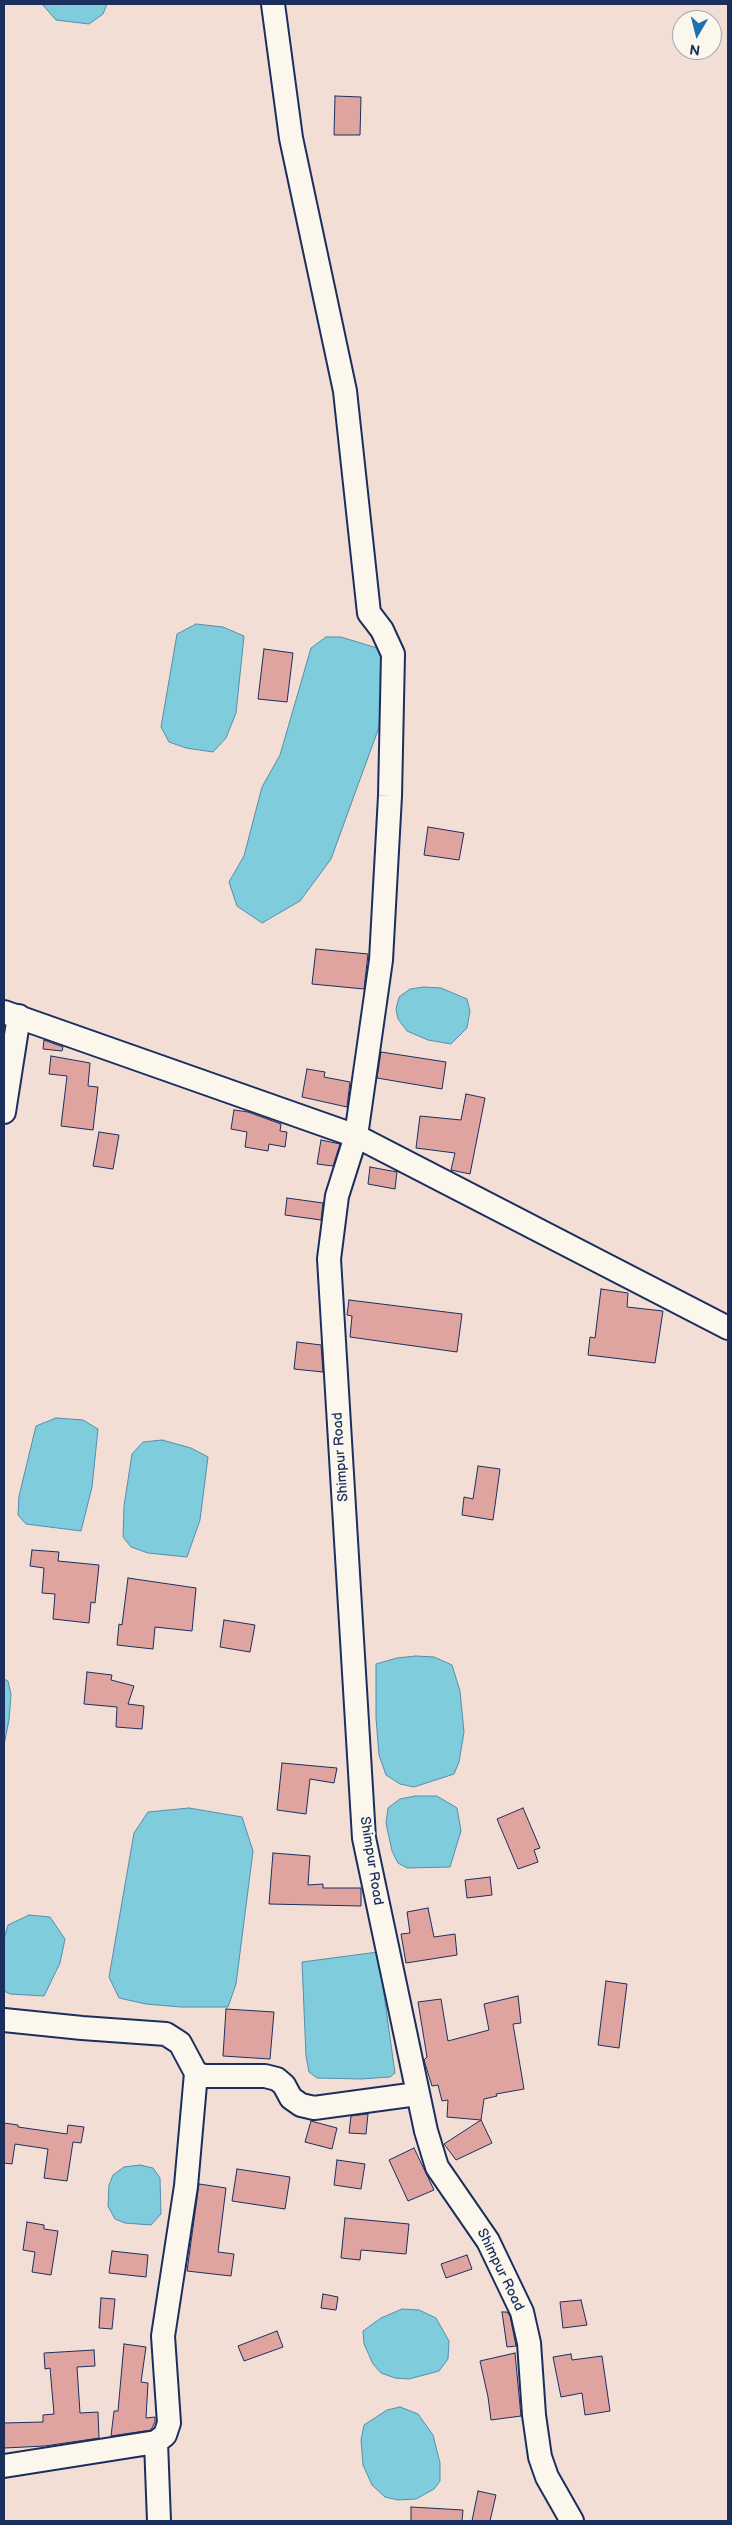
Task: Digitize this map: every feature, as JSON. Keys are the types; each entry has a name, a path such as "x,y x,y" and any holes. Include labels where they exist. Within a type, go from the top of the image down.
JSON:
{"street":[{"name":"Shimpur Road","path":"273,4 291,138 345,391 369,614 382,630 393,654 390,796 382,960 356,1136 337,1196 329,1260 364,1838 417,2094 437,2167 488,2241 522,2312 529,2343 534,2414 540,2458 546,2477 572,2521"},
{"path":"4,1112 11,1014 356,1136 728,1328"},
{"path":"4,2020 166,2034 180,2043 196,2073 186,2186 163,2336 169,2423 165,2435 156,2442 4,2466"},
{"path":"196,2073 204,2076 265,2076 277,2079 284,2084 291,2098 301,2105 314,2108 417,2094"},
{"path":"156,2442 159,2521"}],"water":[{"path":"42,4 107,4 103,14 89,24 56,20"},
{"path":"196,624 223,627 244,636 236,713 226,738 213,752 186,748 169,742 161,727 177,634"},
{"path":"326,637 341,637 377,648 382,660 382,719 331,859 300,901 262,923 237,906 229,882 244,856 262,787 280,755 311,648"},
{"path":"424,987 441,988 467,999 470,1011 467,1028 451,1044 428,1040 407,1031 398,1019 396,1009 399,997 410,989"},
{"path":"56,1418 83,1420 98,1429 92,1487 81,1531 26,1524 18,1515 19,1496 36,1426"},
{"path":"162,1440 191,1448 208,1457 200,1520 187,1557 148,1553 131,1547 123,1537 124,1506 132,1454 143,1442"},
{"path":"434,1657 452,1665 460,1691 464,1732 459,1762 454,1774 414,1787 400,1784 386,1775 379,1755 376,1718 376,1664 397,1658"},
{"path":"4,1679 8,1681 11,1694 9,1720 4,1745"},
{"path":"415,1796 437,1796 457,1808 461,1831 450,1867 407,1868 398,1863 392,1851 386,1823 388,1808 400,1799"},
{"path":"189,1808 242,1817 253,1851 236,1984 228,2007 181,2007 146,2004 119,1998 109,1977 134,1833 148,1812"},
{"path":"29,1915 50,1917 65,1939 60,1963 44,1996 10,1994 4,1991 4,1939 8,1925"},
{"path":"378,1952 395,2073 390,2077 361,2079 317,2078 309,2072 306,2056 302,1962"},
{"path":"140,2165 153,2168 160,2178 161,2214 151,2225 125,2223 115,2219 108,2206 109,2185 113,2175 124,2167"},
{"path":"402,2309 419,2310 436,2318 449,2341 448,2359 439,2371 409,2379 395,2378 381,2373 373,2364 364,2344 363,2331 381,2318"},
{"path":"400,2407 418,2414 433,2435 440,2463 440,2481 434,2489 416,2499 398,2500 385,2497 372,2485 363,2465 361,2440 364,2425 387,2410"}],"building":[{"path":"335,96 361,97 360,135 334,135"},
{"path":"264,649 293,653 287,702 258,699"},
{"path":"428,827 464,833 459,860 424,855"},
{"path":"316,949 368,954 364,989 312,984"},
{"path":"44,1040 63,1047 62,1051 43,1049"},
{"path":"381,1052 446,1062 442,1089 377,1078"},
{"path":"51,1056 90,1063 88,1086 98,1087 93,1130 61,1126 67,1076 49,1074"},
{"path":"307,1069 325,1072 324,1077 350,1082 347,1107 302,1097"},
{"path":"466,1094 485,1098 470,1174 451,1170 455,1153 416,1148 420,1116 461,1120"},
{"path":"234,1110 248,1112 281,1124 280,1131 287,1132 285,1147 269,1144 268,1151 245,1147 247,1132 231,1129"},
{"path":"99,1132 119,1135 113,1169 93,1166"},
{"path":"321,1140 340,1144 333,1166 317,1164"},
{"path":"370,1167 397,1172 395,1189 368,1184"},
{"path":"287,1198 323,1203 321,1220 285,1215"},
{"path":"601,1289 628,1293 627,1307 663,1311 655,1363 588,1355 590,1337 595,1338"},
{"path":"349,1300 462,1314 457,1352 350,1337 352,1316 347,1315"},
{"path":"297,1342 321,1345 323,1372 294,1369"},
{"path":"478,1466 500,1469 493,1520 462,1515 464,1497 473,1499"},
{"path":"32,1550 59,1552 58,1561 99,1565 95,1603 91,1602 89,1623 53,1619 55,1594 42,1593 44,1568 30,1566"},
{"path":"128,1578 196,1588 192,1631 155,1627 153,1649 117,1645 119,1624 122,1625"},
{"path":"224,1620 255,1625 250,1652 220,1647"},
{"path":"87,1672 112,1675 111,1680 134,1686 128,1704 144,1706 142,1729 116,1727 117,1707 84,1704"},
{"path":"282,1763 337,1768 334,1783 310,1779 306,1814 277,1810"},
{"path":"523,1808 540,1848 534,1850 538,1862 518,1869 497,1819"},
{"path":"273,1853 310,1856 308,1885 323,1884 323,1888 361,1888 361,1906 269,1904"},
{"path":"490,1877 492,1895 467,1898 465,1880"},
{"path":"428,1908 434,1937 455,1934 457,1955 406,1963 401,1934 410,1933 407,1912"},
{"path":"606,1981 627,1984 619,2048 598,2045"},
{"path":"518,1996 521,2023 513,2024 524,2089 496,2094 497,2096 484,2099 481,2120 447,2117 448,2100 442,2101 438,2085 432,2086 424,2060 427,2057 418,2002 441,1999 448,2041 489,2030 484,2004"},
{"path":"226,2009 274,2012 270,2059 223,2056"},
{"path":"368,2114 366,2134 349,2133 351,2116"},
{"path":"481,2120 492,2143 456,2160 444,2144"},
{"path":"311,2121 337,2128 332,2149 305,2142"},
{"path":"4,2123 18,2125 18,2127 67,2134 68,2125 84,2127 81,2143 73,2142 67,2181 44,2178 48,2149 15,2144 12,2164 4,2163"},
{"path":"414,2148 434,2190 408,2201 389,2160"},
{"path":"337,2160 365,2164 361,2189 334,2185"},
{"path":"237,2169 290,2177 285,2209 232,2201"},
{"path":"199,2184 226,2188 218,2252 234,2254 231,2276 187,2271"},
{"path":"345,2218 409,2224 406,2254 361,2250 360,2260 341,2258"},
{"path":"27,2222 44,2225 44,2229 58,2231 51,2275 32,2272 35,2252 23,2250"},
{"path":"112,2251 148,2255 146,2277 109,2273"},
{"path":"467,2255 472,2269 446,2278 441,2264"},
{"path":"323,2294 338,2297 336,2310 321,2308"},
{"path":"101,2298 115,2299 112,2329 99,2328"},
{"path":"581,2300 587,2325 563,2328 560,2302"},
{"path":"502,2312 507,2312 510,2316 516,2346 507,2347"},
{"path":"277,2331 283,2347 244,2361 238,2346"},
{"path":"124,2344 146,2347 141,2382 148,2383 146,2418 155,2417 155,2422 151,2430 111,2436 114,2411 118,2411"},
{"path":"94,2350 95,2366 77,2367 80,2413 98,2412 99,2438 45,2446 4,2448 4,2423 43,2422 43,2415 54,2414 50,2368 45,2369 44,2353"},
{"path":"515,2353 521,2416 491,2420 480,2361"},
{"path":"571,2354 572,2360 602,2356 610,2411 585,2415 582,2393 561,2397 553,2357"},
{"path":"478,2491 496,2495 490,2521 472,2521"},
{"path":"411,2507 463,2510 462,2521 411,2521"}]}
